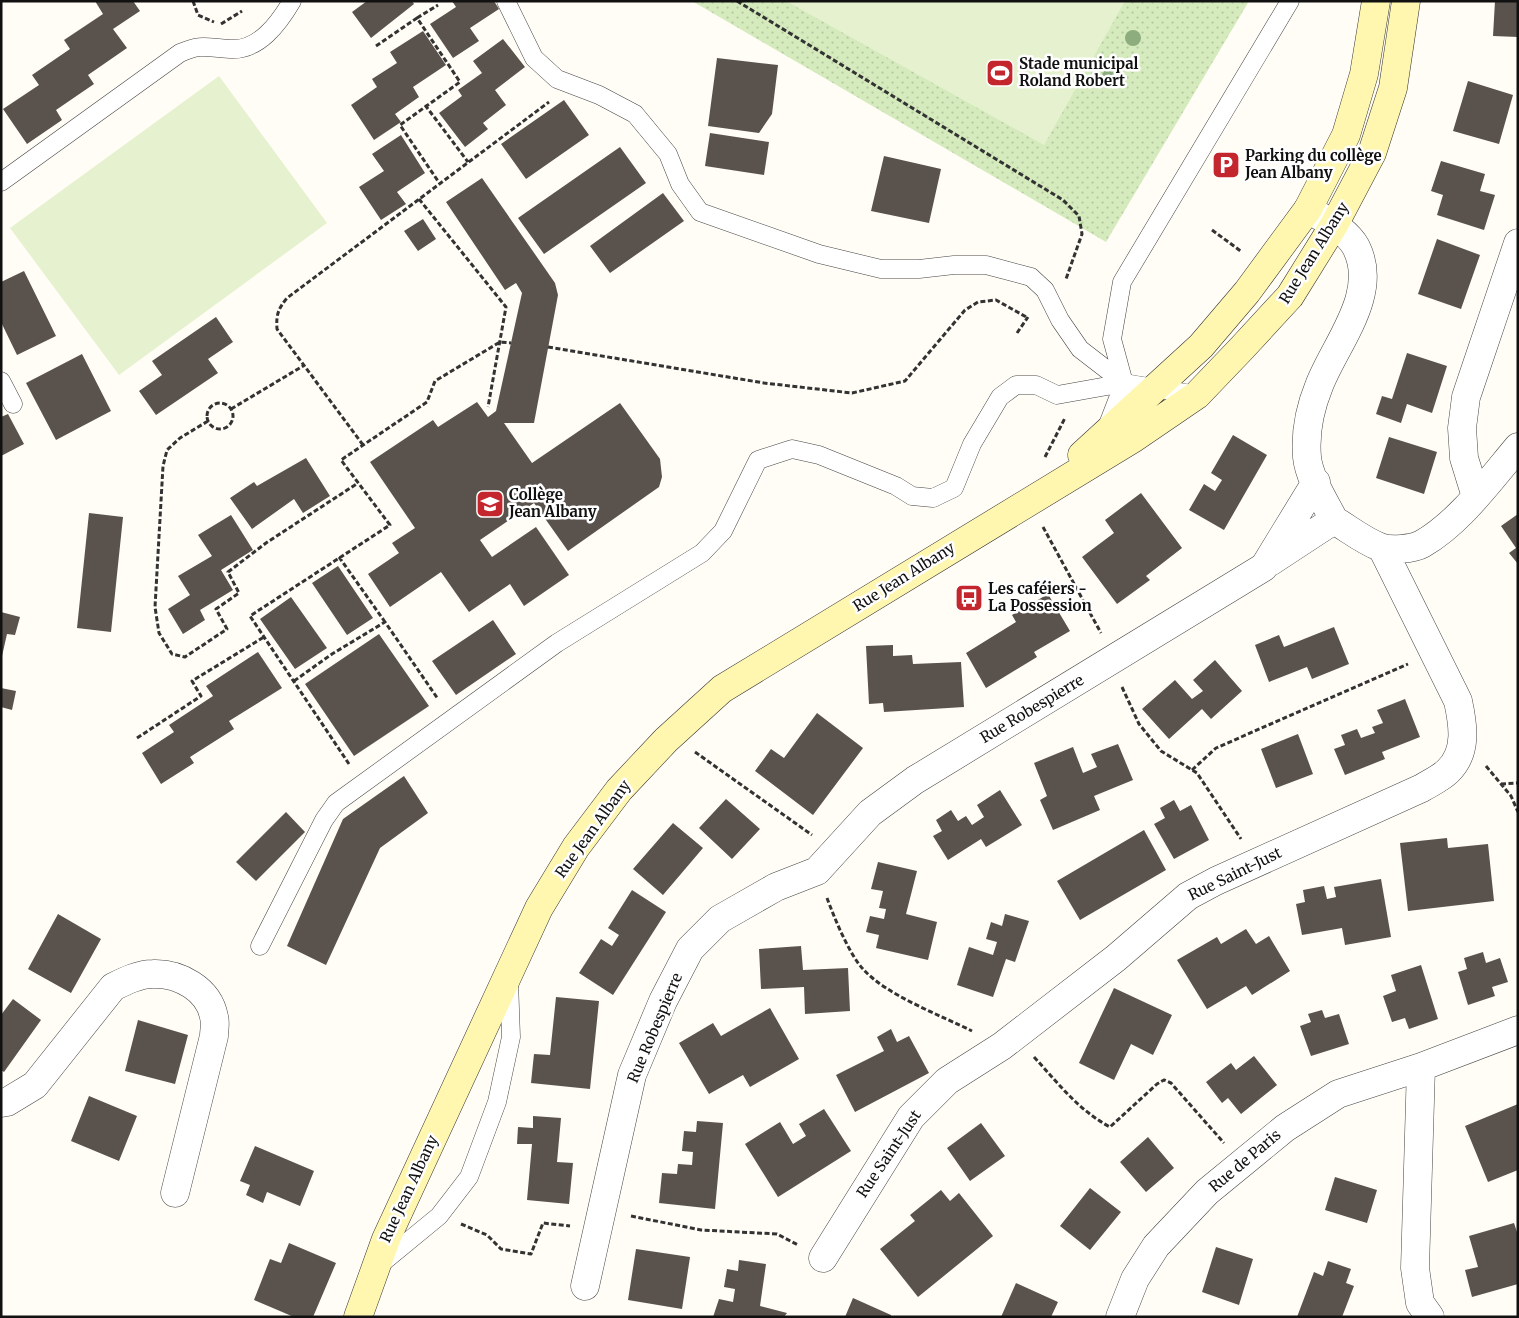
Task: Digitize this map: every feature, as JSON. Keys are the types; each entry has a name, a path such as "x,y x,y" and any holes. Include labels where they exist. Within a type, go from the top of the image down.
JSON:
{"main road":[{"name":"Rue Jean Albany","path":"358,1317 386,1239 539,908 576,847 619,790 672,735 722,689 1044,477 1104,435 1201,346 1242,299 1308,209 1346,136 1364,74 1376,1"},
{"name":"Rue Jean Albany","path":"1044,477 1134,438 1197,395 1290,296 1334,225 1372,153 1393,88 1402,7"}],"street":[{"path":"1308,209 1334,225 1356,247 1363,271 1362,288 1355,312 1313,402 1308,424 1307,458 1334,520 1382,548 1402,548 1420,545 1441,530 1476,497 1518,447"},
{"path":"1476,497 1464,458 1462,428 1466,397 1518,243"},
{"name":"Rue Robespierre","path":"1264,567 1316,482"},
{"name":"Rue Robespierre","path":"585,1286 632,1075 663,1001 690,949 720,919 776,887 817,871 870,813 915,780 1264,567 1334,520"},
{"path":"1382,548 1458,701 1463,723 1463,746"},
{"name":"Rue Saint-Just","path":"823,1258 911,1117 947,1081 1009,1041 1116,958 1188,896 1256,862 1422,788 1449,771 1463,746"},
{"path":"1,1103 8,1102 35,1085 113,987 131,978 153,974 182,978 206,998 214,1016 214,1036 175,1193"},
{"name":"Rue de Paris","path":"1120,1317 1135,1279 1156,1246 1207,1192 1285,1128 1338,1094 1421,1067 1518,1030"},
{"path":"1421,1067 1416,1268 1420,1303 1430,1317"}],"lane":[{"path":"1,182 180,53 195,46 232,50 252,45 278,24 292,1"},
{"path":"506,1 534,58 557,80 599,95 635,114 668,154 680,184 700,212 819,254 881,270 919,270 954,265 986,265 1031,277 1045,290 1060,320 1080,349 1124,383"},
{"path":"1104,435 1124,383 1112,339 1122,282 1290,1"},
{"path":"1080,349 1099,348 1112,339"},
{"path":"1,381 13,404"},
{"path":"260,946 324,820 336,803 361,783 557,643 702,553 723,531 758,460 792,449 819,455 896,486 912,496 933,498 954,488 972,444 1000,397 1016,386 1036,386 1057,395 1124,383 1197,395"},
{"path":"375,1269 439,1216 469,1177 497,1102 511,1036 509,973"}],"path":[{"path":"192,1 198,15 220,25 242,11"},
{"path":"736,1 1063,200 1079,216 1082,234 1066,280 1060,320"},
{"path":"376,46 438,5"},
{"path":"417,18 460,82 425,105 400,125 440,184"},
{"path":"363,445 277,329 276,317 279,307 287,298 570,84"},
{"path":"425,105 468,162"},
{"path":"420,199 506,307 488,407"},
{"path":"1212,230 1248,257"},
{"path":"548,347 764,382 852,393 905,381 965,310 978,302 996,300 1028,318"},
{"path":"361,783 250,616 390,525 341,460 427,402 436,381 500,342 511,343"},
{"path":"231,409 303,366"},
{"path":"215,404 224,404 231,409 232,419 227,426 221,428 214,427 208,421 208,410 215,404"},
{"path":"1044,477 1066,415"},
{"path":"208,421 180,438 167,450 163,466 155,607 160,632 172,654 185,657 227,629 216,609 239,593 228,572 266,543 358,483"},
{"path":"1039,519 1112,659 1140,724 1161,751 1197,773 1256,862"},
{"path":"339,558 451,719"},
{"path":"294,681 332,654 385,622"},
{"path":"137,738 201,696 192,681 264,637"},
{"path":"1192,770 1216,748 1434,652"},
{"path":"672,735 835,851"},
{"path":"1463,746 1487,766 1511,796 1518,812"},
{"path":"1501,784 1518,783"},
{"path":"817,871 836,920 862,968 883,986 1009,1041 1090,1116 1110,1127 1157,1084 1164,1080 1171,1083 1242,1163"}],"green space":[{"path":"692,1 1249,1 1106,242"},
{"name":"Stade municipal Roland Robert","path":"786,1 1125,1 1044,145"},
{"path":"219,76 327,223 119,375 10,228"}],"building":[{"path":"95,1 133,1 140,11 113,29 127,48 88,75 94,84 56,110 62,120 27,144 3,109 39,85 32,75 70,49 64,40 103,14"},
{"path":"367,1 412,1 414,4 371,38 352,12"},
{"path":"452,1 494,1 499,9 470,28 479,41 453,58 430,24 456,7"},
{"path":"1495,1 1518,1 1518,37 1493,36"},
{"path":"423,31 446,65 413,87 419,97 395,114 401,122 374,140 351,105 377,87 372,79 397,63 390,52"},
{"path":"503,39 525,67 495,90 506,105 483,123 488,129 465,147 439,113 462,96 458,90 482,73 473,61"},
{"path":"717,58 778,65 772,114 759,133 708,126"},
{"path":"1468,81 1513,95 1499,144 1453,131"},
{"path":"564,100 589,135 526,179 501,144"},
{"path":"710,133 769,142 764,175 705,166"},
{"path":"401,135 425,173 397,192 406,204 381,220 359,187 384,171 372,154"},
{"path":"620,147 646,183 544,254 518,218"},
{"path":"884,156 941,169 929,223 871,211"},
{"path":"1441,161 1485,174 1480,191 1495,195 1484,230 1437,215 1443,195 1431,191"},
{"path":"482,178 555,283 558,295 534,423 504,423 532,463 620,403 660,459 662,477 659,487 568,551 534,503 480,540 492,557 536,527 569,575 524,606 510,584 469,612 441,572 390,607 368,574 399,553 392,543 415,528 370,462 433,420 438,427 477,402 488,417 496,411 522,293 516,283 505,290 446,202"},
{"path":"663,193 684,221 610,273 590,246"},
{"path":"423,219 436,239 418,251 404,231"},
{"path":"1437,239 1480,255 1461,309 1418,294"},
{"path":"24,271 56,336 17,355 1,322 1,282"},
{"path":"216,317 233,342 208,359 218,373 156,415 139,391 162,375 152,361"},
{"path":"1407,353 1447,366 1432,413 1407,404 1401,423 1376,414 1382,396 1392,399"},
{"path":"82,354 111,411 56,440 26,383"},
{"path":"8,414 24,444 1,456 1,417"},
{"path":"1233,435 1267,455 1224,530 1189,510 1204,484 1215,491 1222,480 1211,473"},
{"path":"1389,437 1437,452 1424,494 1376,478"},
{"path":"306,458 330,496 303,513 294,499 252,529 230,498 254,482 257,486"},
{"path":"1141,493 1182,548 1146,576 1150,580 1117,604 1082,557 1114,533 1105,520"},
{"path":"89,513 123,517 111,632 77,628"},
{"path":"1518,514 1518,564 1509,553 1516,548 1501,526"},
{"path":"231,515 253,550 221,570 233,590 200,610 205,620 183,634 168,609 190,595 178,576 212,556 198,535"},
{"path":"338,566 373,618 347,635 312,583"},
{"path":"1048,594 1070,631 1034,652 1037,657 986,688 966,653 1016,622 1012,615"},
{"path":"291,597 327,648 295,669 260,619"},
{"path":"1,612 20,617 15,635 7,634 2,656"},
{"path":"493,620 516,654 456,695 432,661"},
{"path":"1334,627 1349,664 1312,679 1307,667 1269,682 1255,645 1279,635 1284,647"},
{"path":"379,634 429,706 354,756 305,684"},
{"path":"893,645 893,656 912,655 913,664 961,662 964,707 884,712 883,703 869,704 866,646"},
{"path":"258,652 282,688 229,721 234,729 190,757 194,763 161,784 142,753 174,732 169,725 213,696 206,686"},
{"path":"1215,660 1242,691 1211,719 1202,709 1169,739 1142,709 1175,680 1192,699 1203,691 1193,680"},
{"path":"1,688 16,691 12,710 1,707"},
{"path":"1405,699 1420,737 1382,752 1385,759 1345,775 1334,749 1345,745 1341,735 1357,729 1361,738 1375,733 1372,727 1383,723 1377,710"},
{"path":"817,713 863,748 813,815 755,771 771,749 784,758"},
{"path":"1298,734 1313,774 1276,788 1261,749"},
{"path":"1118,744 1133,780 1094,796 1100,810 1053,830 1040,800 1047,796 1034,763 1073,747 1083,773 1097,767 1091,754"},
{"path":"404,776 428,813 380,848 326,965 287,946 343,819"},
{"path":"1000,790 1022,825 986,847 981,839 948,860 933,836 942,831 936,820 951,810 958,821 966,816 972,825 984,817 977,805"},
{"path":"726,799 760,829 732,859 699,828"},
{"path":"1174,800 1180,811 1191,805 1209,840 1174,859 1154,824 1165,818 1160,808"},
{"path":"286,812 305,832 256,881 236,862"},
{"path":"673,823 703,848 663,895 633,869"},
{"path":"1144,830 1166,870 1080,920 1057,881"},
{"path":"1447,838 1448,848 1488,844 1494,901 1408,911 1400,843"},
{"path":"878,862 917,871 906,914 937,922 928,960 876,948 879,935 866,932 870,916 884,919 886,909 879,908 883,891 871,889"},
{"path":"1381,879 1391,937 1345,945 1342,928 1302,935 1296,904 1305,902 1303,890 1324,886 1327,899 1336,897 1334,887"},
{"path":"632,890 666,912 613,995 579,973 601,939 612,946 619,935 608,928"},
{"path":"58,914 101,939 71,993 28,969"},
{"path":"1005,914 1029,921 1015,962 1006,959 993,997 957,985 969,947 993,955 997,942 986,939 991,922 1002,926"},
{"path":"1246,929 1256,944 1269,936 1290,971 1252,995 1246,986 1207,1009 1177,960 1217,937 1221,944"},
{"path":"801,946 803,970 848,968 850,1011 805,1014 804,987 761,989 759,949"},
{"path":"1483,952 1486,963 1500,958 1508,982 1492,987 1495,996 1468,1005 1458,972 1467,969 1464,958"},
{"path":"1421,965 1438,1019 1409,1029 1405,1018 1392,1022 1383,996 1396,991 1391,975"},
{"path":"1114,988 1172,1015 1153,1055 1131,1044 1114,1080 1079,1063"},
{"path":"556,997 599,1001 590,1089 531,1083 534,1054 550,1055"},
{"path":"13,999 41,1020 4,1072 1,1070 1,1015"},
{"path":"770,1008 799,1059 750,1087 743,1075 709,1094 679,1043 713,1023 721,1036"},
{"path":"1322,1010 1325,1018 1339,1014 1349,1044 1311,1056 1300,1026 1311,1022 1308,1014"},
{"path":"138,1020 188,1035 175,1084 125,1071"},
{"path":"891,1029 897,1042 909,1036 929,1073 855,1112 836,1075 884,1051 877,1037"},
{"path":"1254,1056 1277,1085 1241,1114 1228,1098 1222,1103 1206,1082 1231,1063 1236,1070"},
{"path":"89,1096 137,1116 119,1161 71,1141"},
{"path":"1518,1104 1518,1170 1488,1182 1465,1126"},
{"path":"824,1109 851,1151 778,1197 745,1144 780,1122 793,1144 806,1136 799,1124"},
{"path":"533,1116 561,1118 557,1162 573,1163 569,1204 527,1200 532,1144 517,1144 518,1127 533,1128"},
{"path":"697,1121 723,1123 715,1209 659,1203 662,1173 677,1174 678,1164 692,1165 693,1152 682,1151 684,1131 696,1132"},
{"path":"981,1123 1005,1156 970,1181 947,1148"},
{"path":"1148,1137 1174,1168 1146,1192 1120,1162"},
{"path":"255,1146 314,1171 300,1206 267,1192 263,1203 246,1195 250,1185 240,1181"},
{"path":"1335,1177 1377,1190 1367,1223 1325,1210"},
{"path":"1090,1188 1121,1212 1090,1250 1060,1226"},
{"path":"941,1190 950,1201 959,1193 993,1236 918,1297 880,1249 915,1221 910,1215"},
{"path":"1514,1223 1518,1235 1518,1284 1472,1297 1465,1270 1478,1267 1469,1236"},
{"path":"289,1243 336,1263 313,1317 294,1317 254,1300 270,1259 281,1263"},
{"path":"1216,1247 1253,1259 1239,1305 1202,1292"},
{"path":"636,1249 690,1257 682,1309 628,1300"},
{"path":"739,1260 766,1264 760,1306 787,1313 784,1317 713,1317 719,1299 733,1302 735,1289 724,1287 727,1269 738,1271"},
{"path":"1328,1261 1351,1269 1346,1283 1354,1286 1342,1317 1297,1317 1314,1272 1323,1276"},
{"path":"1016,1283 1058,1302 1051,1317 1001,1317"},
{"path":"853,1298 891,1315 891,1317 845,1317"}],"place":[{"name":"Stade municipal Roland Robert","path":"1000,73"},
{"name":"Parking du collège Jean Albany","path":"1226,165"},
{"name":"Collège Jean Albany","path":"490,504"},
{"name":"Les caféiers - La Possession","path":"969,598"}]}
